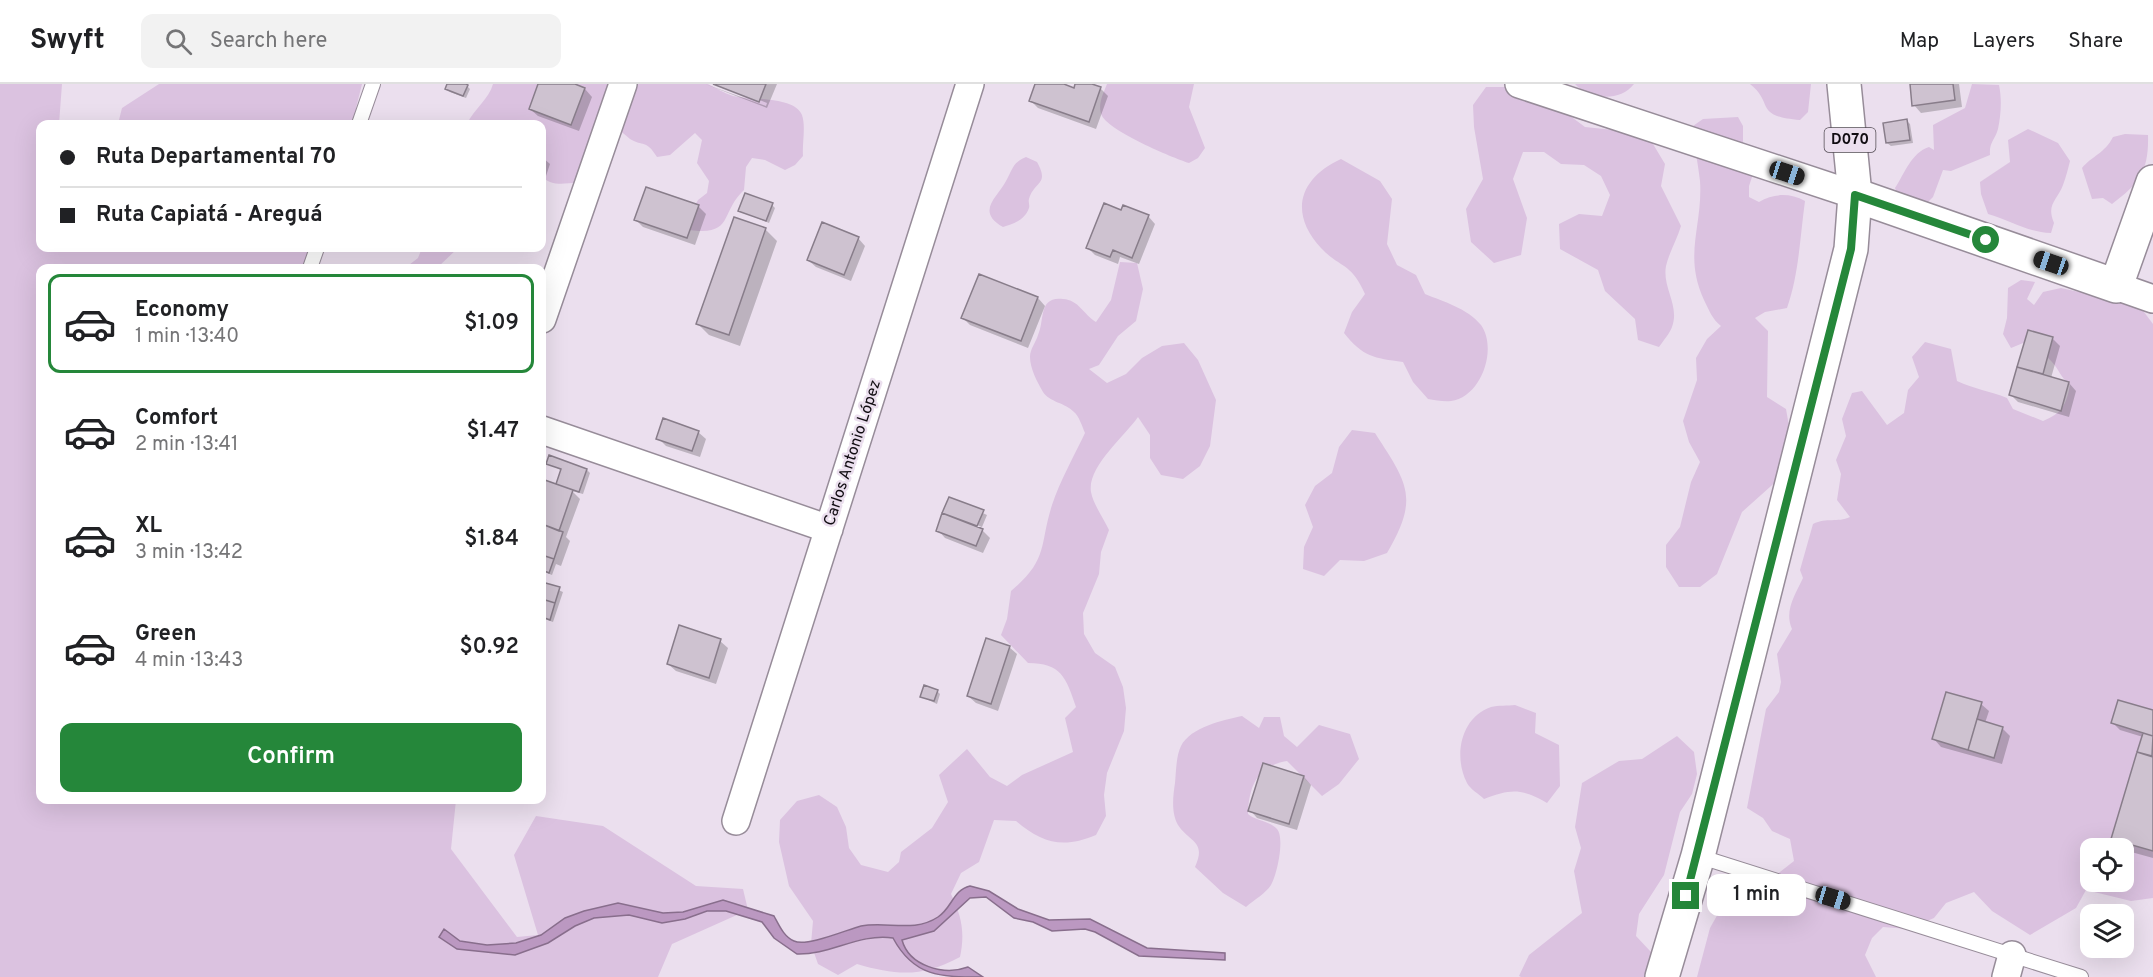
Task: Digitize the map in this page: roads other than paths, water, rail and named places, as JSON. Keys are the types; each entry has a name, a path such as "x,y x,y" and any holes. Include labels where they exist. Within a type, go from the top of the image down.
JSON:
{"main road":[{"name":"D070","path":"1662,977 1698,856 1851,249 1855,195 1844,84"},
{"path":"1855,195 2116,286 2153,183"}],"street":[{"path":"546,307 623,84"},
{"name":"Carlos Antonio López","path":"736,822 970,84"},
{"path":"1533,86 1855,195"},
{"path":"2116,286 2153,298"},
{"path":"546,431 829,529"}],"lane":[{"path":"360,120 373,84"},
{"path":"1698,856 2009,966 2081,977"}]}
